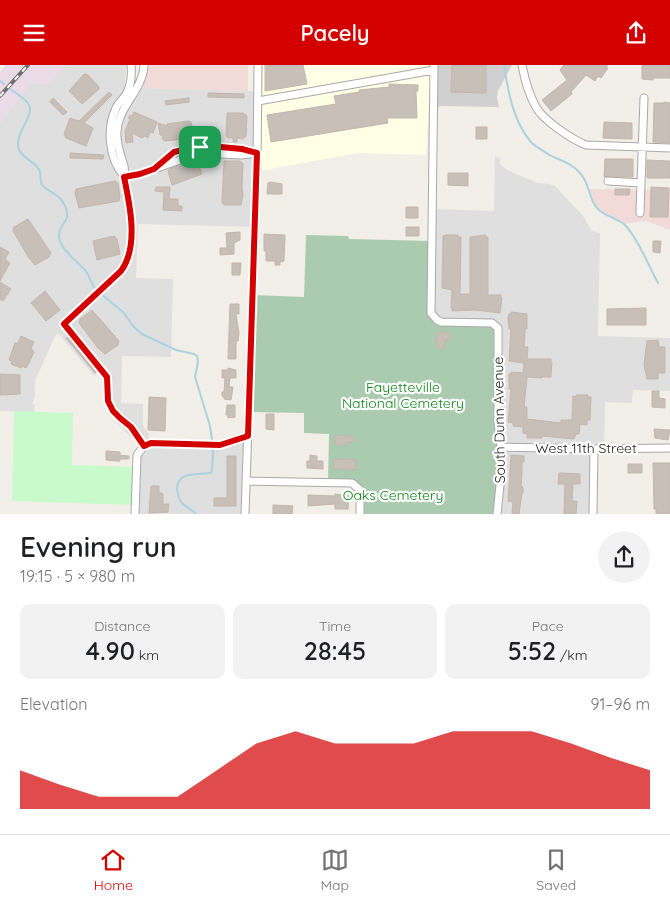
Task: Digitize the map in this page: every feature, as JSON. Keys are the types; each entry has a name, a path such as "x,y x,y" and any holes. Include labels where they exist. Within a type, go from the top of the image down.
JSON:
{"street":[{"path":"124,177 113,151 110,130 115,110 130,85 131,65"},
{"path":"144,65 140,81 132,97 124,107 117,127 131,222 131,249 128,263 64,324 107,377 108,401 113,411 131,427 144,446"},
{"path":"245,514 257,153 258,65"},
{"path":"522,65 526,86 536,109 573,139 586,145 670,148"},
{"path":"258,101 434,68"},
{"name":"South Dunn Avenue","path":"434,68 431,308 433,317 441,322 492,323 497,326 498,419 501,447 497,514"},
{"path":"640,213 644,98"},
{"path":"124,177 140,174 200,153 242,155 257,153"},
{"path":"608,181 641,183"},
{"path":"135,514 137,455 144,446 151,443 220,445 248,436"},
{"name":"West 11th Street","path":"501,447 670,448"},
{"path":"593,514 594,449"},
{"path":"246,481 347,482 357,486 360,495 360,514"}],"shaded area":[{"path":"6,65 65,65 47,84 30,83 0,123 0,72"},
{"path":"65,65 126,65 125,84 143,88 258,91 255,227 138,224 136,278 173,279 171,357 122,356 121,403 143,404 143,425 149,434 149,444 220,445 247,436 245,514 135,514 137,455 141,448 109,414 103,397 103,380 98,373 94,376 58,333 35,381 35,397 32,404 35,405 34,412 0,411 0,123 30,83 47,84"},
{"path":"148,65 248,65 248,91 144,88 142,84"},
{"path":"263,65 431,65 426,155 358,153 259,171"},
{"path":"434,65 512,65 498,91 499,107 442,106 434,108"},
{"path":"495,157 500,158 500,164 507,170 538,183 555,186 583,216 592,231 600,233 598,336 670,338 670,391 633,390 632,403 605,402 604,449 595,449 593,514 497,514 441,322 431,308 433,209 494,211"},
{"path":"589,189 670,190 670,230 646,221 624,224 613,220 596,208"}],"green space":[{"name":"Fayetteville National Cemetery","path":"306,235 348,236 349,239 432,241 431,308 437,320 497,326 497,514 360,514 357,486 328,482 329,434 304,433 304,413 248,412 252,295 304,297"},
{"path":"14,411 73,413 72,465 137,467 136,505 12,501"}],"building":[{"path":"265,65 303,65 307,84 265,91"},
{"path":"452,65 486,65 486,93 451,92"},
{"path":"564,65 608,65 606,67 608,68 601,78 598,76 595,81 586,75 571,92 572,94 551,111 542,100 567,80 560,70"},
{"path":"642,65 670,65 670,78 642,79"},
{"path":"84,74 88,75 99,89 82,104 69,91"},
{"path":"389,84 418,85 418,91 416,91 417,118 387,118 388,123 271,142 267,115 336,104 334,96 359,92 359,90 389,87"},
{"path":"109,92 112,95 84,123 93,128 86,146 66,138 64,134 70,118 79,121"},
{"path":"208,93 244,94 244,98 208,97"},
{"path":"53,98 67,112 63,115 50,102"},
{"path":"189,98 189,102 166,105 165,101"},
{"path":"654,103 670,103 670,143 653,142"},
{"path":"134,112 157,122 153,133 150,132 148,138 145,136 142,138 132,133 133,142 126,143 125,131 130,119 128,118"},
{"path":"227,113 243,113 247,116 246,136 243,139 237,138 237,142 233,142 233,138 226,136"},
{"path":"191,122 192,126 193,136 190,136 191,138 163,140 158,123 167,126 167,124"},
{"path":"604,122 632,123 632,139 603,138"},
{"path":"476,127 487,127 487,139 476,139"},
{"path":"70,153 104,155 103,159 70,158"},
{"path":"605,159 633,159 633,177 604,177"},
{"path":"647,160 670,161 670,178 647,178"},
{"path":"197,161 202,174 172,185 168,171"},
{"path":"224,161 240,161 243,164 243,195 241,205 225,205 222,203"},
{"path":"448,173 468,173 468,186 448,185"},
{"path":"115,181 118,183 119,201 79,208 75,193 76,189"},
{"path":"268,183 282,184 282,194 267,194"},
{"path":"156,187 170,187 169,199 178,199 178,206 182,206 182,211 163,210 164,192 155,191"},
{"path":"651,187 669,188 668,217 650,217"},
{"path":"615,189 630,189 629,195 615,195"},
{"path":"406,207 418,207 418,218 406,218"},
{"path":"28,219 51,253 49,257 35,265 13,231 14,227"},
{"path":"406,227 419,227 419,236 406,236"},
{"path":"240,232 240,240 234,243 234,254 220,255 220,248 227,248 226,233"},
{"path":"264,234 285,235 284,261 280,262 280,265 275,265 275,261 266,261"},
{"path":"458,235 458,237 461,237 460,294 470,294 470,237 486,235 485,237 488,237 488,295 501,295 500,313 475,310 452,311 452,290 442,288 443,236"},
{"path":"114,236 117,239 120,254 97,260 93,241"},
{"path":"653,241 661,241 660,253 653,252"},
{"path":"0,247 9,252 5,259 10,263 0,281"},
{"path":"232,263 241,263 240,275 232,275"},
{"path":"0,282 11,289 3,301 0,299"},
{"path":"45,291 60,310 46,321 31,303"},
{"path":"230,304 239,304 239,314 236,314 239,333 238,341 236,341 236,359 228,359"},
{"path":"646,308 646,325 607,325 607,309"},
{"path":"92,310 119,341 118,345 105,354 98,348 79,323 80,319"},
{"path":"511,312 527,314 524,347 528,347 527,359 551,359 552,362 551,377 527,377 524,407 527,407 527,419 561,423 561,420 572,420 573,396 588,395 588,397 591,397 590,420 587,420 587,425 580,424 579,434 576,434 574,439 542,436 542,438 527,438 527,434 523,433 523,427 513,426 513,423 508,422 511,389 509,389 509,374 511,372 523,373 524,363 509,361 511,329 509,329 508,318"},
{"path":"441,331 450,333 450,340 445,340 444,348 438,348 436,343 438,333 441,333"},
{"path":"21,336 34,342 31,348 34,352 26,368 11,364 12,361 9,360 15,343 18,343"},
{"path":"68,337 96,372 95,373 66,338"},
{"path":"658,340 659,347 665,347 665,373 658,373 658,379 647,379 644,364 647,341"},
{"path":"228,368 236,370 236,378 230,378 229,387 233,387 231,400 224,399 222,396 225,378 222,378 222,370 228,370"},
{"path":"0,374 20,375 20,394 0,395"},
{"path":"652,391 659,391 659,398 665,399 665,408 652,407"},
{"path":"149,397 166,398 165,431 148,430"},
{"path":"227,405 235,405 235,417 228,418 228,415 226,415"},
{"path":"266,414 274,414 274,430 266,429"},
{"path":"654,429 670,430 668,440 655,438"},
{"path":"335,435 354,437 354,442 346,442 346,445 335,445"},
{"path":"106,451 120,452 120,455 129,456 129,459 120,459 120,461 106,460"},
{"path":"310,455 317,456 317,461 323,461 323,469 307,468 307,461 310,461"},
{"path":"511,455 524,456 521,486 523,487 523,493 519,514 512,514 513,502 508,501"},
{"path":"227,456 236,456 236,506 214,506 214,498 227,498"},
{"path":"334,459 356,460 356,470 334,469"},
{"path":"653,463 670,463 670,514 656,514 656,509 654,509"},
{"path":"628,464 642,464 642,473 628,473"},
{"path":"559,473 580,474 580,484 573,484 572,501 577,501 576,514 564,514 565,484 558,484"},
{"path":"151,486 159,486 159,493 163,495 163,504 169,504 168,512 149,513"},
{"path":"335,494 349,496 348,509 335,509 335,504 308,506 308,495 335,496"},
{"path":"273,505 293,506 292,514 273,514"}],"waterway":[{"path":"504,65 512,105 524,133 536,146 571,165 582,175 597,208 623,223 631,232 658,283"},
{"path":"0,81 4,84"},
{"path":"10,89 26,101 30,108 28,119 19,137 19,150 39,170 43,186 58,196 63,202 67,211 67,218 60,230 59,239 64,249 87,272 96,290"},
{"path":"100,293 124,313 133,326 142,334 176,350 197,356 198,362 195,377 210,426 212,440"},
{"path":"196,514 181,501 177,489 178,483 180,479 189,475 212,472 213,450"}],"railway":[{"path":"0,96 28,65"}],"route":[{"path":"220,146 257,153 248,436 220,445 151,443 144,446 131,427 113,411 108,401 107,377 64,324 128,263 131,249 131,222 124,177 154,169 174,152 200,147 220,146"}],"park label":[{"name":"Oaks Cemetery","path":"393,495"}]}
